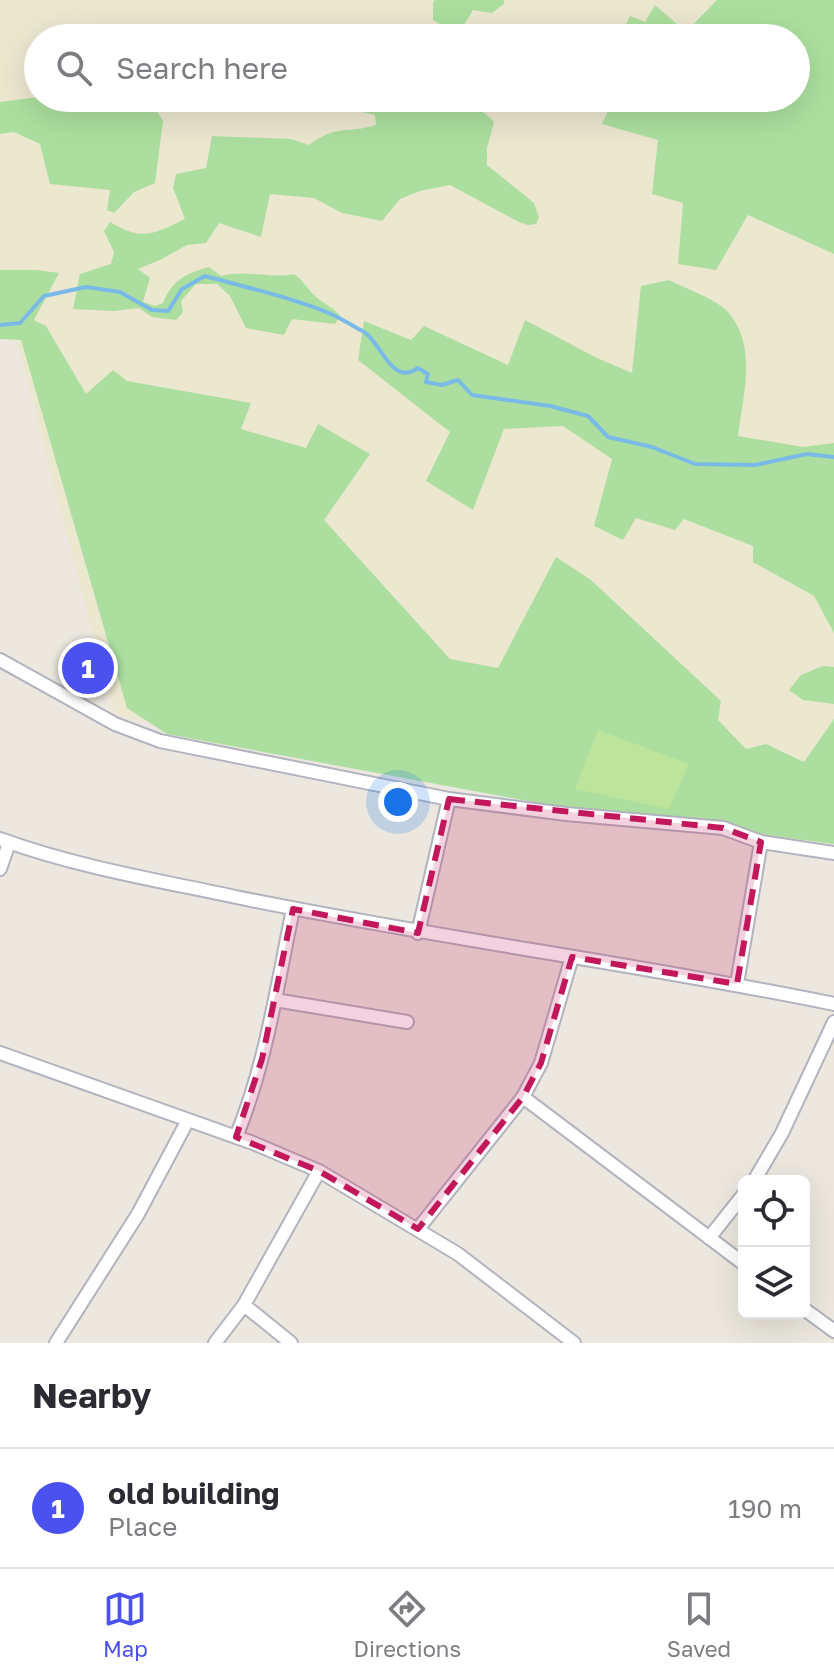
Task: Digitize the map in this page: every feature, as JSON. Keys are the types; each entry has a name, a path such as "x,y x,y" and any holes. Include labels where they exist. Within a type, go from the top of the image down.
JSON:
{"street":[{"path":"0,660 115,724 160,741 449,799 566,814 723,828 761,842 834,853"},
{"path":"418,933 449,799"},
{"path":"0,869 5,841 91,867 293,909 418,933 737,984 834,1004"},
{"path":"737,984 761,842"},
{"path":"236,1137 251,1099 293,909"},
{"path":"418,1229 523,1097 541,1063 572,957"},
{"path":"275,1000 407,1022"},
{"path":"758,1175 782,1133 834,1022"},
{"path":"0,1053 236,1137 319,1171 489,1275 574,1343"},
{"path":"523,1097 738,1260"},
{"path":"56,1343 138,1214 188,1120"},
{"path":"215,1343 244,1305 319,1171"},
{"path":"709,1238 738,1202"},
{"path":"244,1305 291,1343"},
{"path":"810,1313 834,1331"}],"highlighted area":[{"path":"449,799 723,828 761,842 737,984 572,957 541,1063 523,1097 418,1229 319,1171 236,1137 262,1059 293,909 418,933"}],"shaded area":[{"path":"0,0 834,0 834,836 690,819 117,716 105,684 0,275"}],"green space":[{"path":"504,0 504,4 492,13 473,10 463,24 440,24 433,20 433,2"},
{"path":"717,0 834,0 834,254 748,215 716,270 678,264 683,203 652,194 658,140 602,124 608,112 810,112 810,24 694,24"},
{"path":"655,5 677,24 626,24 630,16 645,22"},
{"path":"24,99 24,112 158,112 163,121 155,183 134,192 114,213 107,210 110,190 50,184 40,144 14,132 0,134 0,102"},
{"path":"362,112 482,112 494,122 487,148 487,165 534,203 539,217 536,224 519,222 450,185 400,199 382,221 342,213 314,198 270,194 261,237 219,223 206,243 187,245 138,269 150,278 143,302 155,306 163,303 171,288 181,279 209,267 221,276 240,273 294,274 340,316 335,324 292,319 284,335 246,328 230,296 217,284 196,284 181,301 183,312 176,320 152,317 139,308 114,311 73,309 80,274 111,264 114,252 104,231 110,222 131,232 147,234 185,219 173,188 176,174 206,168 212,136 291,139 309,145 327,134 376,125 375,115"},
{"path":"0,270 59,273 34,320 46,326 86,394 113,370 127,381 251,403 241,429 306,448 318,424 370,454 324,520 450,659 498,668 556,557 591,580 721,701 718,720 746,749 766,744 804,762 834,719 834,844 571,809 167,734 127,708 21,340 0,339"},
{"path":"669,280 720,305 736,323 742,337 746,370 738,436 803,447 834,443 834,633 814,596 753,562 753,546 684,519 675,530 636,518 623,540 594,526 612,459 563,426 504,429 473,510 426,481 450,432 358,360 364,321 411,340 424,326 508,365 525,320 632,373 641,286"},
{"path":"823,666 834,667 834,704 803,700 789,690 801,675"},
{"path":"598,730 689,764 669,809 575,789"}],"waterway":[{"path":"0,325 20,323 44,296 86,287 120,292 152,310 168,311 182,289 205,276 285,298 335,316 370,337 394,368 401,372 418,368 428,374 426,382 442,385 458,380 472,395 550,406 588,416 608,437 652,447 695,464 755,465 807,454 834,457"}],"place":[{"name":"old building","path":"88,668"}]}
